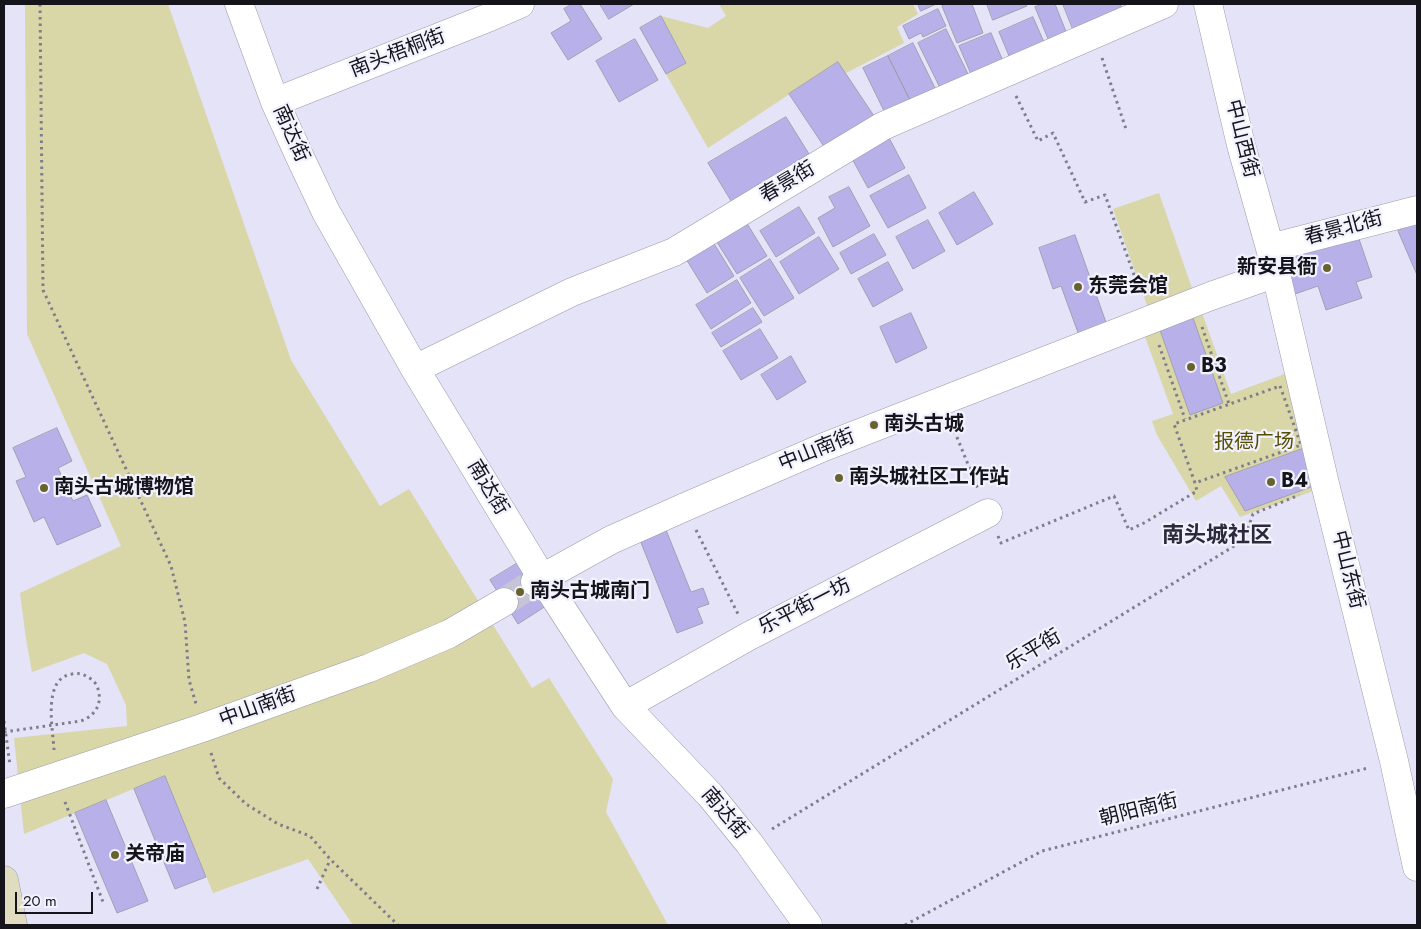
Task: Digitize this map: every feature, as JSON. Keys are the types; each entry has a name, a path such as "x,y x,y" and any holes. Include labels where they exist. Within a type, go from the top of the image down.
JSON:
{"main road":[{"path":"4,880 13,925"}],"street":[{"name":"南达街","path":"240,4 275,102 326,212 538,580 625,706 710,795 749,843 808,925"},
{"name":"南头梧桐街","path":"275,102 520,4"},
{"name":"春景街","path":"415,369 572,292 674,252 883,126 1164,4"},
{"name":"中山西街","path":"1208,4 1241,145 1273,260"},
{"name":"春景北街","path":"1273,260 1417,210"},
{"name":"中山南街","path":"538,580 611,540 685,507 824,447 1193,303 1273,260"},
{"name":"中山东街","path":"1273,260 1394,761 1417,867"},
{"name":"乐平街一坊","path":"625,706 749,636 988,513"},
{"name":"中山南街","path":"9,792 202,728 369,668 449,634 504,602"}],"path":[{"path":"40,4 43,290 171,566 185,622 189,680 202,728 220,778 246,804 278,824 310,836 330,859 398,925"},
{"path":"1094,34 1126,128"},
{"path":"1005,73 1038,141 1053,133 1085,202 1105,195 1186,419"},
{"path":"1193,303 1229,404"},
{"path":"943,401 988,513 1002,542 1114,496 1129,530 1144,523 1197,491 1174,424 1280,386 1301,445 1195,483"},
{"name":"乐平街","path":"749,843 1244,540 1253,514 1326,484"},
{"path":"685,507 749,636"},
{"path":"4,732 52,725 62,724 71,723 88,718 95,713 99,706 100,698 96,684 86,676 78,674 70,674 63,677 54,686 52,714 53,722 53,731 56,776 103,902"},
{"path":"4,720 9,792"},
{"name":"朝阳南街","path":"905,925 1042,851 1394,761"},
{"path":"317,889 330,859"}],"green space":[{"path":"25,4 168,4 291,360 380,506 409,489 532,688 549,678 613,779 606,812 668,925 353,925 308,859 213,893 165,776 24,834 14,738 127,726 126,705 107,664 84,653 32,672 26,639 20,593 121,546 27,334"},
{"path":"719,4 913,4 918,14 897,27 904,43 846,73 838,62 708,148 666,74 686,62 661,16 708,28 726,16"},
{"path":"1159,193 1195,297 1150,314 1113,209"},
{"name":"报德广场","path":"1201,310 1231,394 1290,372 1319,489 1240,517 1221,486 1196,501 1157,435 1152,421 1173,414 1143,331"}],"building":[{"path":"572,4 580,4 602,39 568,60 551,33 571,21 564,9"},
{"path":"600,4 634,4 609,19"},
{"path":"918,4 936,4 921,11"},
{"path":"949,4 972,4 983,33 957,43 942,6"},
{"path":"987,4 1026,4 1027,6 993,20"},
{"path":"1043,4 1055,4 1069,39 1051,46 1035,7"},
{"path":"1063,4 1120,4 1124,14 1075,34"},
{"path":"938,9 946,26 923,37 921,33 909,39 903,26"},
{"path":"661,16 686,63 666,74 640,28"},
{"path":"1033,17 1047,49 1012,63 999,32"},
{"path":"946,29 972,82 944,96 918,43"},
{"path":"991,33 1006,68 974,81 959,46"},
{"path":"635,39 658,80 619,102 596,61"},
{"path":"913,43 936,90 911,102 888,56"},
{"path":"888,56 911,102 886,115 863,68"},
{"path":"838,62 878,122 829,154 789,94"},
{"path":"786,117 814,162 736,209 708,163"},
{"path":"887,134 905,168 868,188 850,155"},
{"path":"909,175 926,208 888,228 870,196"},
{"path":"849,187 870,226 833,247 818,218 835,208 829,197"},
{"path":"974,192 993,224 957,245 939,213"},
{"path":"799,207 815,233 776,257 760,231"},
{"path":"743,217 767,256 737,274 713,236"},
{"path":"928,220 945,251 913,269 896,237"},
{"path":"1417,223 1417,275 1398,231"},
{"name":"新安县衙","path":"1357,233 1372,277 1356,282 1362,298 1326,310 1318,286 1295,294 1283,258"},
{"path":"874,234 886,255 851,274 840,253"},
{"name":"东莞会馆","path":"1075,235 1108,328 1080,338 1061,286 1053,289 1039,248"},
{"path":"710,237 734,276 707,293 683,254"},
{"path":"819,237 839,269 799,294 780,262"},
{"path":"770,259 794,298 764,316 740,278"},
{"path":"888,262 903,290 873,307 858,279"},
{"path":"737,280 751,303 711,329 696,305"},
{"path":"753,308 762,322 721,347 712,333"},
{"path":"911,313 927,348 896,363 880,327"},
{"name":"B3","path":"1193,318 1223,403 1190,415 1160,330"},
{"path":"760,329 778,358 741,380 723,351"},
{"path":"791,356 806,382 777,400 761,375"},
{"name":"南头古城博物馆","path":"57,428 72,461 58,468 73,501 87,495 101,526 57,545 44,517 34,522 16,481 26,477 13,448"},
{"name":"B4","path":"1305,448 1314,486 1245,511 1225,477"},
{"path":"666,530 691,592 703,588 709,604 697,608 703,623 677,633 640,540"},
{"name":"南头古城南门","path":"521,561 549,604 518,624 490,580"},
{"path":"165,776 206,877 175,889 134,789"},
{"path":"106,800 148,901 117,913 75,813"}],"tunnel":[{"path":"504,602 535,582"}],"place":[{"name":"新安县衙","path":"1327,268"},
{"name":"东莞会馆","path":"1078,287"},
{"name":"B3","path":"1191,367"},
{"name":"南头古城","path":"874,425"},
{"name":"南头城社区工作站","path":"839,478"},
{"name":"B4","path":"1271,482"},
{"name":"南头古城博物馆","path":"44,488"},
{"name":"南头古城南门","path":"520,592"},
{"name":"关帝庙","path":"115,855"}],"district":[{"name":"南头城社区","path":"1217,537"}]}
